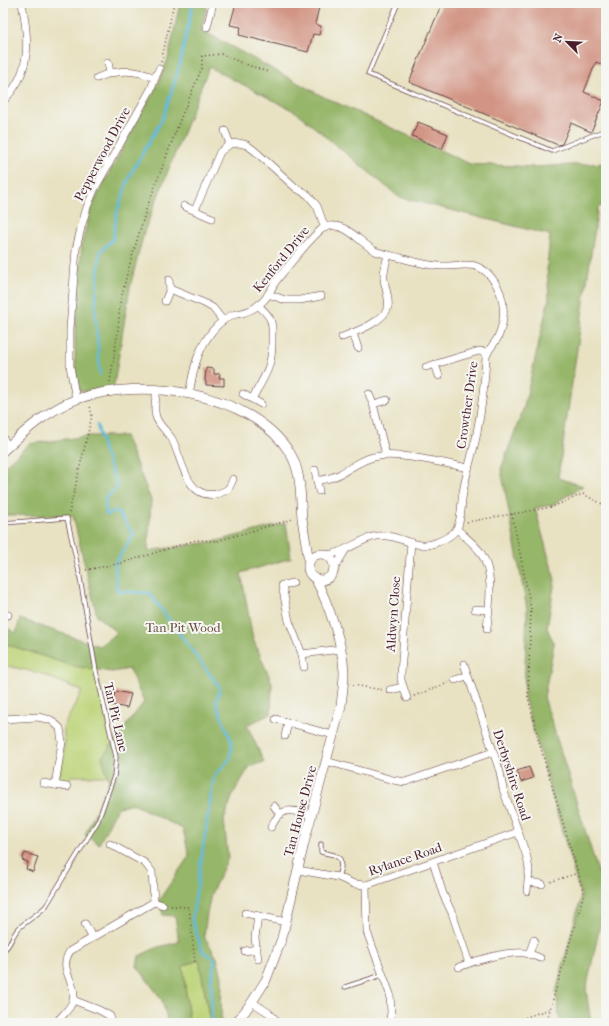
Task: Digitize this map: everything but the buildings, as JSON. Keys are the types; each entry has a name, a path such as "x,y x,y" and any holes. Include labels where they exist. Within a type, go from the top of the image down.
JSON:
{"street":[{"path":"3,101 10,94 24,72 27,43 22,3"},
{"path":"207,27 214,3"},
{"path":"108,62 110,73"},
{"name":"Pepperwood Drive","path":"76,400 70,366 70,344 76,249 81,228 87,207 96,188 151,89 159,69"},
{"path":"98,78 120,71 138,72 155,78"},
{"path":"225,131 230,144"},
{"path":"195,210 220,152 230,144 240,143 247,145 296,188 308,195 317,206 325,228"},
{"path":"101,159 109,164"},
{"path":"184,206 212,218"},
{"name":"Crowther Drive","path":"325,228 339,227 350,232 376,251 388,255 429,265 474,265 486,272 495,282 504,306 504,317 501,332 487,352 482,400 458,526"},
{"name":"Kenford Drive","path":"189,394 197,358 209,336 223,321 231,316 252,310 264,300 276,282 304,248 318,232 325,228"},
{"path":"342,338 378,321 384,315 388,307 384,278 388,255"},
{"path":"165,301 170,289 169,280"},
{"path":"170,289 204,302 213,308 223,321"},
{"path":"268,294 285,300 300,300 321,296"},
{"path":"252,399 268,371 271,361 272,347 272,324 270,319 258,305"},
{"path":"353,333 358,348"},
{"path":"426,366 479,351 487,352"},
{"path":"434,364 439,376"},
{"path":"5,445 51,411 76,400 108,392 136,389 157,390 189,394 217,401 237,409 261,423 280,440 290,454 298,474 309,572 315,578 322,580 329,577 346,549"},
{"path":"157,390 155,409 158,422 171,438 188,479 193,487 201,492 211,494 223,492 229,488 233,479"},
{"path":"243,394 261,404"},
{"path":"369,394 386,455"},
{"path":"373,404 387,400"},
{"path":"317,481 340,474 361,461 386,455 417,458 468,468"},
{"path":"315,470 319,491"},
{"path":"309,563 314,556 339,553 364,539 377,536 390,536 411,542 418,546 426,546 452,534 458,526 480,552 487,565 489,575 487,629"},
{"path":"306,541 329,557 334,563 325,596"},
{"name":"Aldwyn Close","path":"407,698 403,687 401,673 411,542"},
{"name":"Tan House Drive","path":"236,1023 252,1002 268,974 282,938 311,815 341,706 344,670 341,649 325,596 315,578"},
{"path":"292,583 282,585 289,621 302,654 304,667"},
{"path":"475,609 488,610"},
{"path":"302,654 341,649"},
{"name":"Derbyshire Road","path":"464,664 500,772 503,789 527,857 529,870 527,891"},
{"path":"456,680 467,676"},
{"path":"390,690 403,687"},
{"path":"3,719 38,717 51,720 60,728 62,742 55,785"},
{"path":"276,719 333,735"},
{"path":"285,736 288,723"},
{"path":"326,761 405,782 493,752"},
{"path":"43,783 67,788"},
{"path":"274,806 280,814"},
{"path":"271,827 276,817 280,814 292,811 311,815"},
{"name":"Rylance Road","path":"298,870 338,877 354,884 366,885 518,832"},
{"path":"110,844 145,863 152,872 154,902"},
{"path":"433,862 443,894 452,913 469,963"},
{"path":"528,882 542,884"},
{"path":"366,885 367,932 390,994 391,1013 389,1023"},
{"path":"56,1023 68,1009 73,1000 73,989 66,969 65,960 70,951 154,902 163,905"},
{"path":"245,913 286,922"},
{"path":"258,916 255,938 258,959"},
{"path":"85,924 92,937"},
{"path":"529,954 534,940"},
{"path":"245,951 257,949"},
{"path":"459,967 469,963 499,956 524,953 540,958"},
{"path":"73,1000 110,1016 112,1023"},
{"path":"252,1002 269,1013 279,1023"}],"lane":[{"path":"398,3 368,74 552,151 606,130"},
{"path":"3,523 67,518"},
{"name":"Tan Pit Lane","path":"3,951 8,947 15,933 20,927 39,914 54,894 98,821 114,776 116,758 96,671 79,572 67,518"},
{"path":"321,844 321,852 334,855 340,859 341,868 338,877"},
{"path":"345,987 382,975"}],"path":[{"path":"159,69 174,3"},
{"path":"108,392 118,332 120,303 127,274 146,210 182,115 202,68 202,56 221,54 268,72"},
{"path":"67,518 92,416 89,396"},
{"path":"458,526 552,507 583,494 606,506"},
{"path":"512,514 531,608 528,696 539,742 584,894 546,1023"},
{"path":"79,572 120,564 196,540 217,541 302,516"},
{"path":"407,698 456,680"},
{"path":"344,683 386,691 390,690"},
{"path":"542,884 578,873"},
{"path":"163,905 189,907 194,962"},
{"path":"510,1023 550,1009"}],"green space":[{"path":"180,3 208,3 201,30 322,96 470,164 535,167 606,163 606,205 598,207 558,478 583,486 552,505 535,508 555,580 547,628 554,644 544,697 606,898 586,990 591,1023 560,1023 556,992 581,897 524,697 527,609 501,469 524,407 549,298 547,267 550,235 399,197 296,112 209,67 144,232 130,287 114,385 108,392 80,391 77,383 75,366 75,331 82,243 91,209 101,188 158,84 168,59"},
{"name":"Tan Pit Wood","path":"89,436 125,436 151,500 148,551 217,541 286,523 291,558 241,573 253,639 272,683 271,714 247,725 264,762 250,766 233,794 224,820 228,858 211,894 207,913 204,936 217,958 222,977 221,1023 210,1023 199,960 183,966 189,1023 168,1023 162,1000 137,966 139,956 158,947 179,942 175,916 163,915 159,900 189,856 183,829 131,803 117,808 99,844 85,835 109,782 102,757 144,702 129,669 112,672 72,666 3,643 3,626 16,633 20,619 99,646 117,633 97,616 73,516 3,515 3,467 29,444"},
{"path":"3,634 96,671 116,757 114,776 71,776 70,780 59,780 65,742 63,728 82,691 39,673 3,665"},
{"path":"200,960 210,1023 189,1023 183,965"}],"waterway":[{"path":"100,374 95,309 100,252 113,239 117,212 130,175 163,118 179,68 193,3"},
{"path":"97,425 105,454 118,487 105,498 106,515 117,511 134,535 115,563 117,591 149,593 220,688 216,703 232,743 230,759 214,776 192,920 203,952 215,959 211,980 212,1023"}]}
